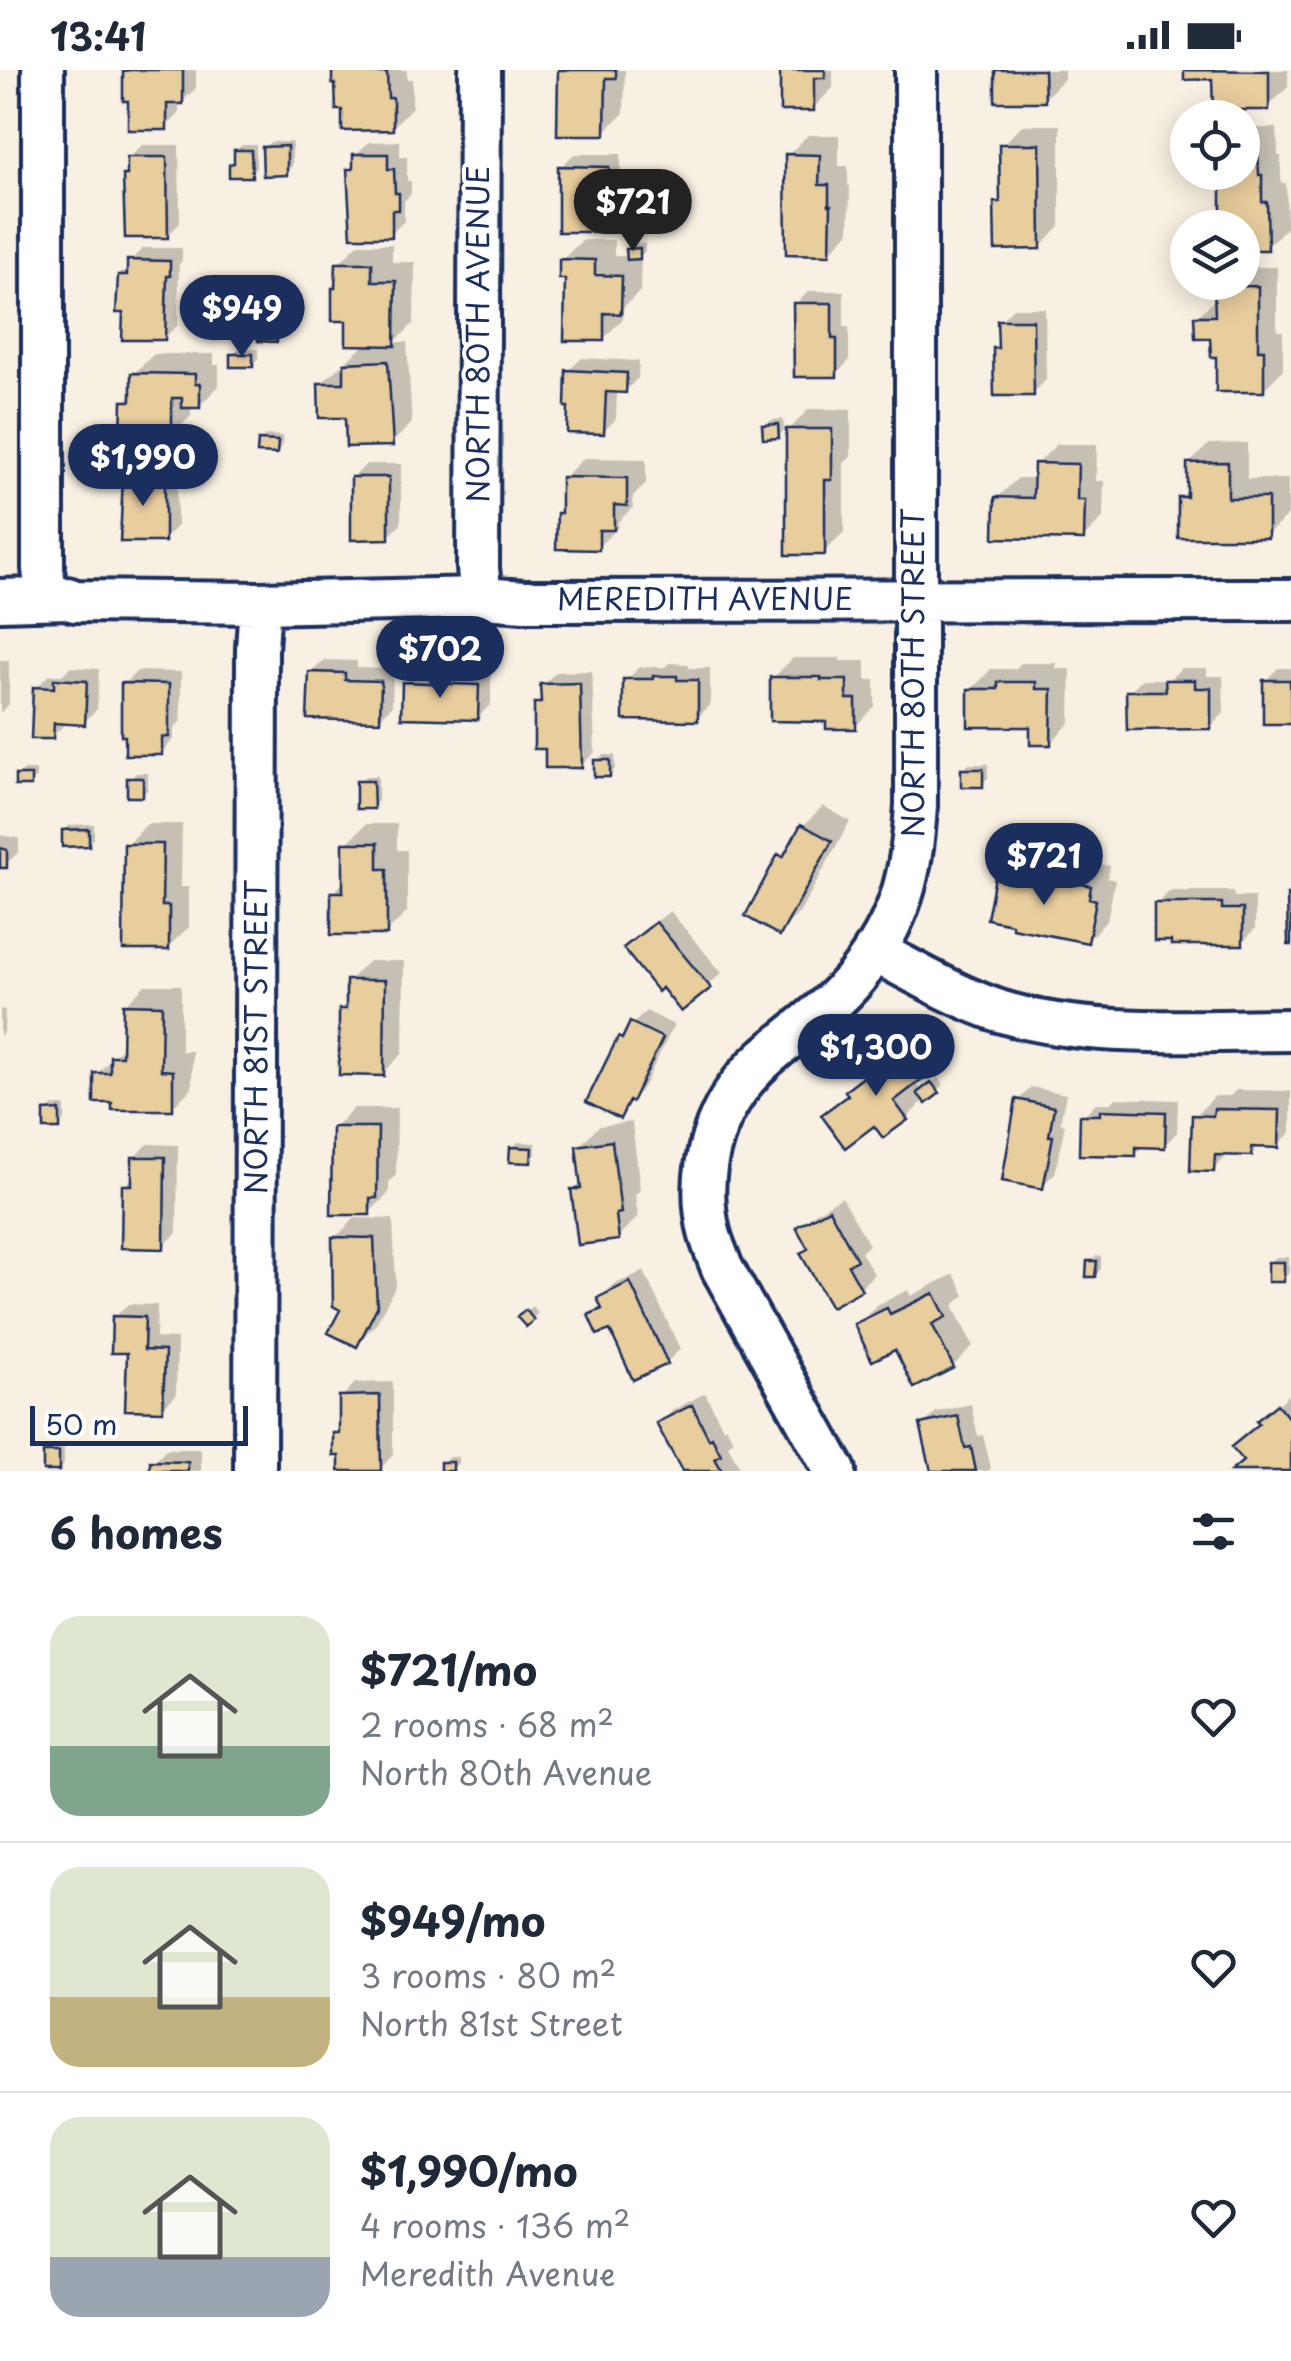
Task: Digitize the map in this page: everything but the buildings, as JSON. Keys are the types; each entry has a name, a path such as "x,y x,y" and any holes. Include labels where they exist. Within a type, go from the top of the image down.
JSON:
{"street":[{"path":"43,70 46,598"},
{"name":"NORTH 80TH AVENUE","path":"480,70 481,598"},
{"name":"NORTH 80TH STREET","path":"836,1471 722,1268 709,1233 704,1193 714,1131 726,1105 746,1076 859,974 900,904 914,850 916,70"},
{"name":"MEREDITH AVENUE","path":"0,600 67,598 260,604 481,598 1291,600"},
{"name":"NORTH 81ST STREET","path":"255,1471 260,604"},
{"path":"874,950 958,995 1038,1021 1131,1030 1291,1030"}]}
